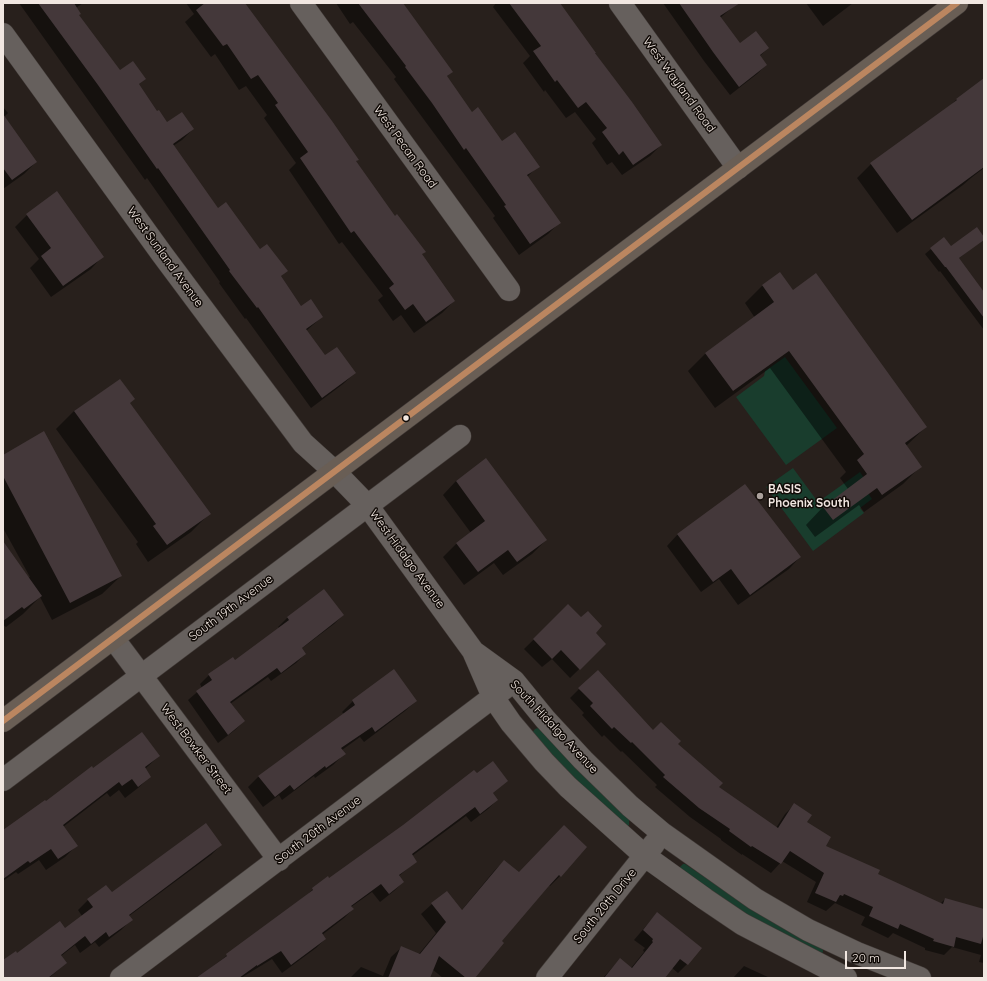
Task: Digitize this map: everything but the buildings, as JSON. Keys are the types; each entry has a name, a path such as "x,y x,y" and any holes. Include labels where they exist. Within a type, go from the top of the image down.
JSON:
{"main road":[{"path":"3,721 957,3"}],"street":[{"name":"West Pecan Road","path":"301,3 509,290"},
{"name":"West Wayland Road","path":"620,3 738,168"},
{"name":"West Sunland Avenue","path":"3,34 162,254 303,443 335,472"},
{"name":"South 19th Avenue","path":"3,780 460,436"},
{"name":"West Hidalgo Avenue","path":"335,472 367,506 473,651"},
{"name":"West Bowker Street","path":"113,638 279,860"},
{"name":"South Hidalgo Avenue","path":"473,651 514,681 545,719 582,760 630,806 662,833 755,899 808,930 857,954 920,978"},
{"name":"South Hidalgo Avenue","path":"473,651 493,697 511,723 568,788 645,856 742,924 846,978"},
{"name":"South 20th Avenue","path":"121,978 514,681"},
{"name":"South 20th Drive","path":"547,978 662,833"},
{"path":"846,978 857,954"}],"green space":[{"path":"785,357 837,428 786,465 736,397 764,376 765,371"},
{"path":"793,468 818,502 860,472 870,487 866,490 872,499 860,508 864,513 813,551 766,487"},
{"path":"538,728 541,729 629,819 629,825 627,827 605,812 532,733"},
{"path":"683,864 761,914 822,947 822,955 721,903 679,868"}],"transit line":[{"path":"3,721 957,3"}],"place":[{"name":"BASIS Phoenix South","path":"760,496"}]}
